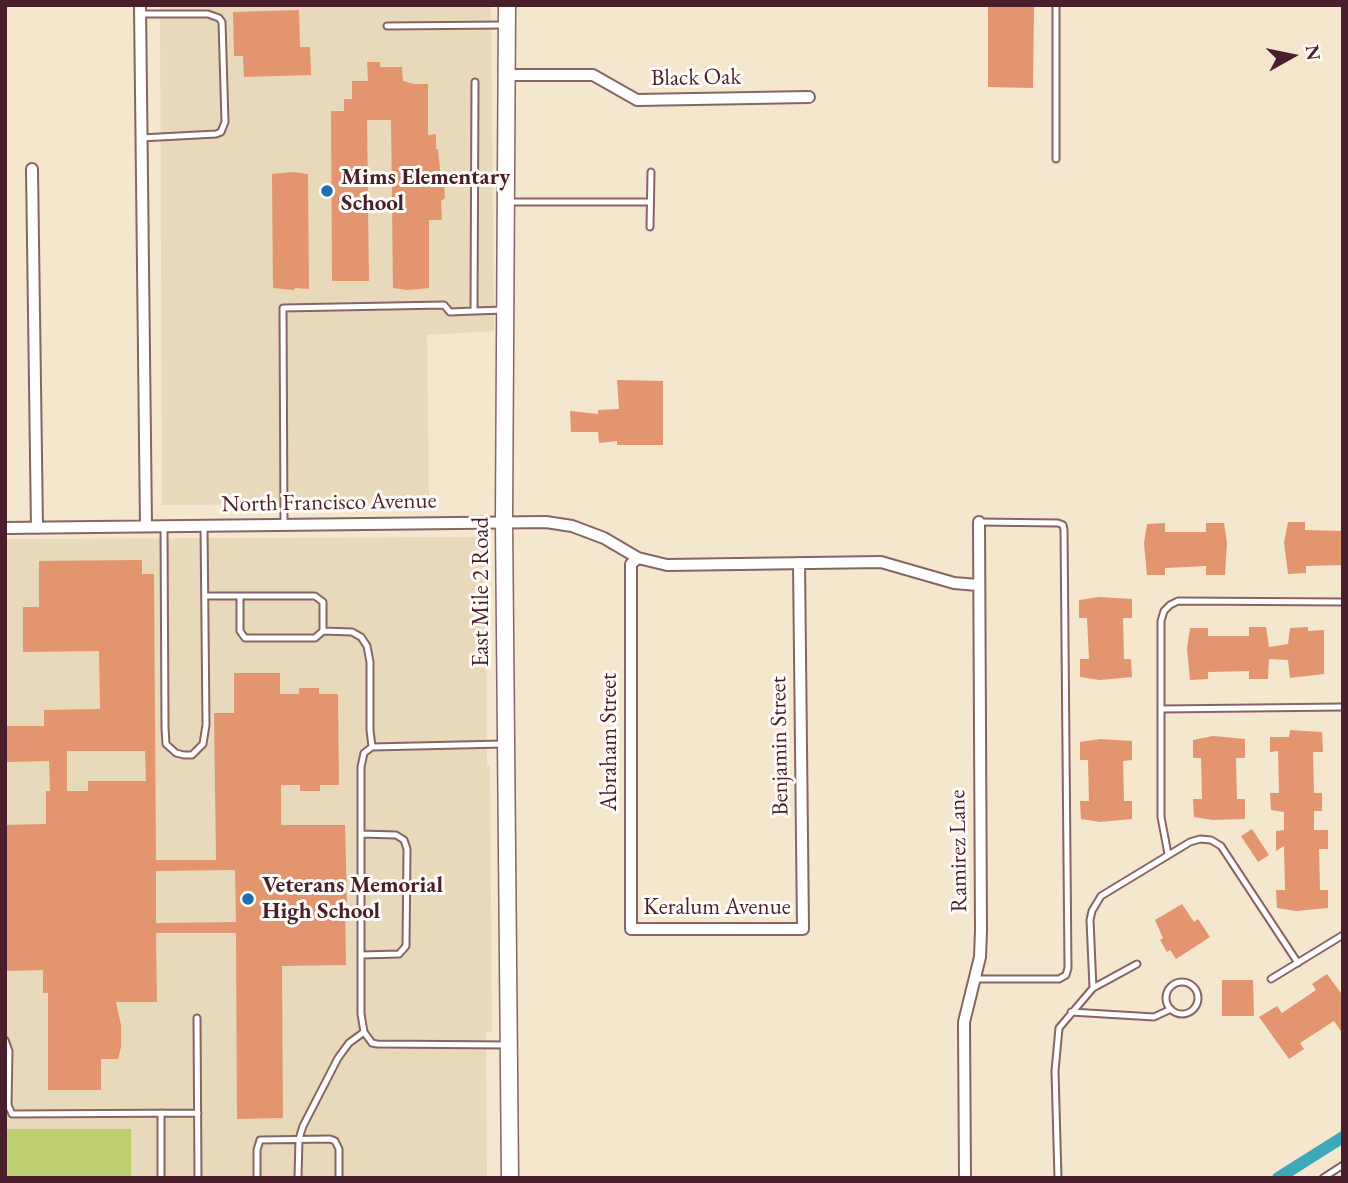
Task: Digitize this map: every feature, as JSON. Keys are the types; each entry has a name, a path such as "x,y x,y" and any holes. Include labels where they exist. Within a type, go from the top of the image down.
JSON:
{"main road":[{"name":"East Mile 2 Road","path":"507,5 504,521 510,1178"}],"street":[{"path":"140,10 146,526"},
{"name":"Black Oak","path":"507,75 593,75 637,100 809,97"},
{"path":"32,169 37,528"},
{"name":"North Francisco Avenue","path":"5,528 546,522 572,526 604,538 638,558 667,565 881,562 954,583 978,585"},
{"name":"Ramirez Lane","path":"965,1178 964,1022 980,957 981,931 979,522"},
{"name":"Abraham Street","path":"631,929 631,564 638,558"},
{"name":"Benjamin Street","path":"799,563 803,929"},
{"name":"Keralum Avenue","path":"631,929 803,929"}],"lane":[{"path":"1056,5 1056,159"},
{"path":"140,10 208,13 219,18 224,29 225,122 221,132 211,135 141,138"},
{"path":"387,26 507,25"},
{"path":"474,311 475,82"},
{"path":"650,227 651,172"},
{"path":"506,202 650,202"},
{"path":"284,524 283,308 444,305 450,312 505,310"},
{"path":"975,979 1059,979 1066,975 1068,968 1064,530 1063,525 1058,523 979,522"},
{"path":"164,526 164,728 166,744 176,753 192,755 203,744 205,735 204,526"},
{"path":"205,596 318,597 323,602 323,631"},
{"path":"240,596 240,631 245,638 315,638 323,631 352,632 361,637 367,646 370,662 372,747"},
{"path":"1168,854 1161,817 1161,621 1170,605 1178,601 1343,602"},
{"path":"1161,709 1343,707"},
{"path":"506,744 372,747 364,753 361,760 361,1014 364,1032 372,1043 509,1045"},
{"path":"361,834 396,835 404,840 407,849 406,946 399,954 361,955"},
{"path":"1093,988 1090,920 1096,903 1101,896 1195,840 1217,842 1298,963"},
{"path":"1271,979 1343,935"},
{"path":"1058,1178 1055,1072 1059,1028 1093,988 1137,964"},
{"path":"1180,982 1194,987 1199,997 1192,1011 1181,1014 1171,1009 1167,1000 1171,986 1180,982"},
{"path":"1071,1012 1154,1017 1171,1009"},
{"path":"198,1018 198,1178"},
{"path":"298,1178 299,1139 303,1126 338,1058 349,1044 364,1032"},
{"path":"5,1040 9,1051 8,1105 12,1114 198,1113"},
{"path":"160,1178 161,1113"},
{"path":"257,1178 257,1150 260,1140 299,1139 335,1141 339,1149 339,1178"},
{"path":"1323,1178 1343,1165"}],"shaded area":[{"name":"Mims Elementary School","path":"160,5 491,5 494,331 427,335 429,503 162,505"},
{"name":"Veterans Memorial High School","path":"479,537 486,544 487,766 490,766 492,1031 486,1033 487,1178 5,1178 5,539"}],"green space":[{"path":"5,1129 131,1129 131,1178 5,1178"}],"building":[{"path":"988,5 1034,5 1033,88 988,87"},
{"path":"299,10 300,47 310,47 311,75 244,77 243,56 234,56 233,12"},
{"path":"367,62 380,62 380,67 402,67 403,81 428,84 428,135 436,134 445,198 441,201 442,220 429,220 429,288 393,288 391,120 367,120 369,281 332,281 331,111 344,111 344,99 352,99 352,81 368,81"},
{"path":"272,174 308,174 309,289 273,288"},
{"path":"617,380 663,381 663,445 617,445 617,441 599,443 598,432 571,432 570,411 598,414 598,410 619,409"},
{"path":"1288,522 1305,522 1305,530 1343,531 1343,565 1306,566 1306,573 1288,574 1284,542"},
{"path":"1165,523 1165,532 1206,532 1206,523 1224,523 1227,543 1225,575 1206,575 1206,566 1165,568 1165,575 1147,575 1144,543 1147,524"},
{"path":"142,560 142,574 154,574 156,860 216,860 214,713 234,713 234,673 280,673 280,694 299,694 299,688 319,688 319,694 338,694 339,785 320,785 320,791 300,791 300,785 281,785 281,825 345,825 347,902 346,965 282,966 283,1118 237,1119 236,933 156,933 157,1002 116,1002 121,1025 121,1047 118,1059 101,1059 101,1090 48,1090 48,993 43,993 43,970 5,971 5,825 46,824 46,791 50,791 49,761 5,762 5,726 44,726 44,710 100,709 99,651 23,652 23,607 39,607 39,561","holes":["67,751 145,751 146,781 88,781 88,791 67,791","235,870 236,922 156,923 156,871"]},
{"path":"1099,597 1132,599 1132,618 1123,618 1124,659 1131,659 1132,677 1100,680 1080,677 1080,659 1089,659 1087,618 1079,618 1079,600"},
{"path":"1249,627 1266,627 1269,647 1288,644 1290,628 1324,630 1324,674 1290,678 1288,660 1269,659 1268,679 1249,679 1249,671 1208,672 1208,679 1190,680 1187,648 1190,628 1208,628 1208,636 1249,636"},
{"path":"1290,730 1322,732 1323,752 1313,752 1314,793 1322,793 1322,811 1314,811 1314,830 1328,830 1328,849 1319,849 1320,890 1328,890 1328,908 1296,911 1277,908 1276,890 1285,890 1284,846 1276,851 1276,831 1284,830 1284,812 1271,810 1270,793 1279,793 1278,751 1270,752 1270,737 1289,737"},
{"path":"1213,736 1245,739 1245,758 1236,758 1237,799 1245,799 1245,819 1213,820 1194,817 1193,799 1202,799 1201,758 1193,758 1193,740"},
{"path":"1100,739 1132,741 1132,760 1123,761 1124,801 1132,801 1132,819 1100,822 1081,819 1080,801 1089,801 1088,760 1080,760 1080,742"},
{"path":"1252,829 1269,855 1258,862 1241,836"},
{"path":"1182,904 1194,922 1198,919 1210,937 1176,959 1170,950 1167,952 1160,940 1163,938 1155,920"},
{"path":"1327,974 1343,996 1343,1034 1334,1021 1300,1043 1304,1049 1289,1059 1259,1017 1277,1006 1282,1013 1316,990 1312,984"},
{"path":"1222,980 1253,980 1254,1016 1222,1016"}],"waterway":[{"path":"1278,1178 1343,1137"}],"place":[{"name":"Mims Elementary School","path":"327,191"},
{"name":"Veterans Memorial High School","path":"248,899"}]}
